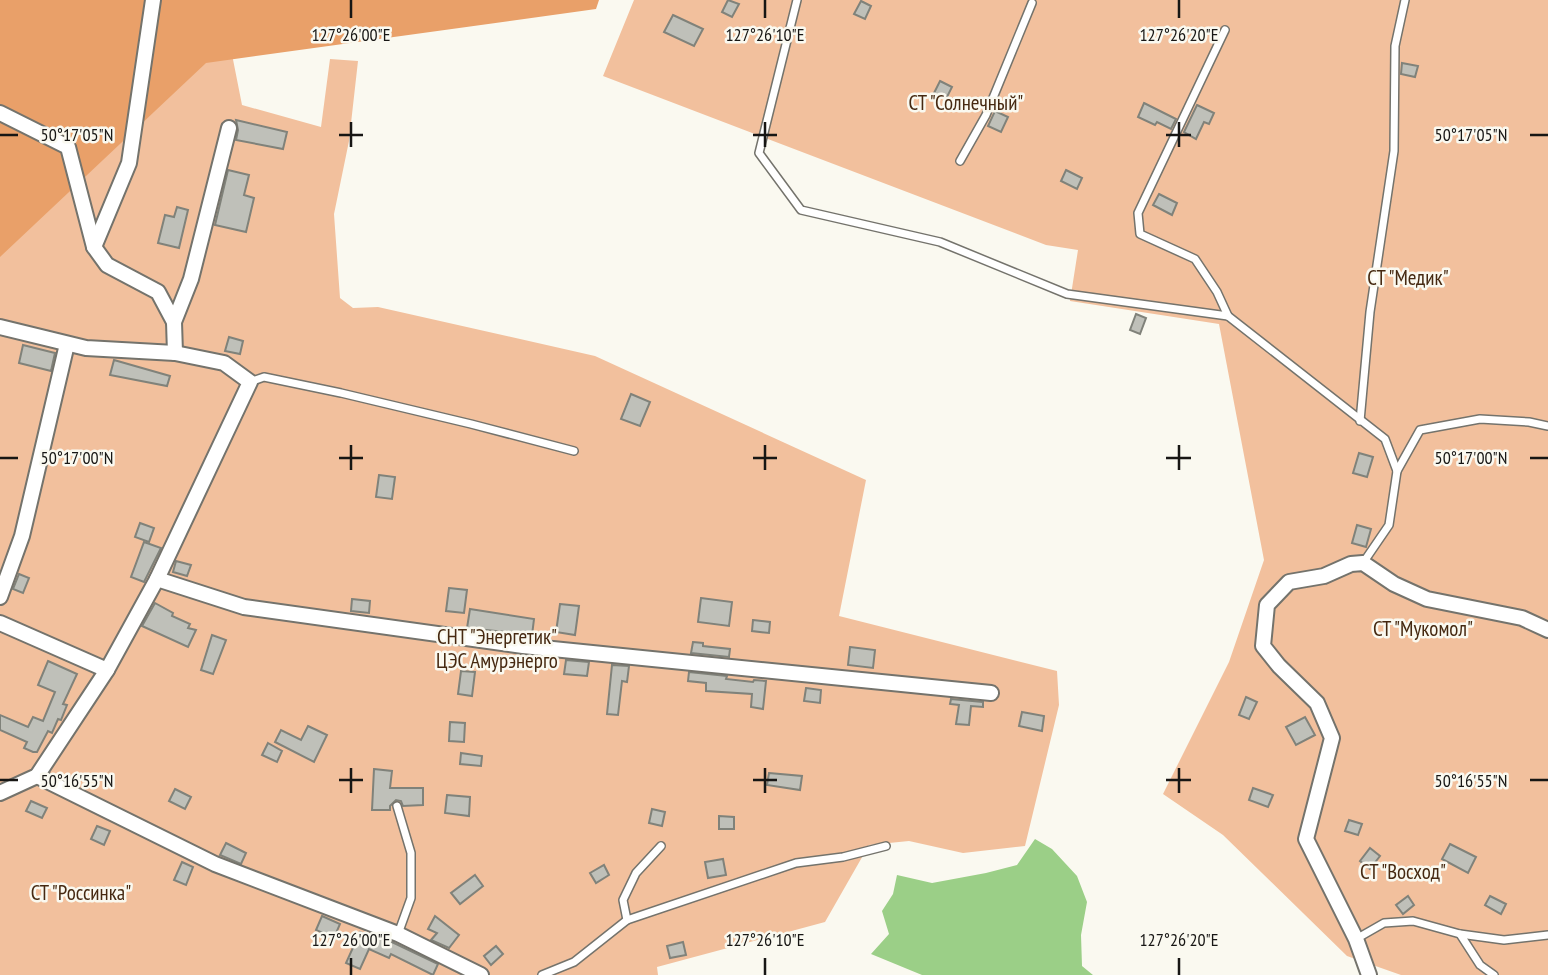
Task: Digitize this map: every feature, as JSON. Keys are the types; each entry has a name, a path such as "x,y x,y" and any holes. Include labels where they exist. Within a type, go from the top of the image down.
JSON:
{"street":[{"path":"94,247 129,163 153,0"},
{"path":"0,113 68,147 94,247 107,265 158,292 174,322"},
{"path":"175,353 174,322 191,279 229,128"},
{"path":"0,327 86,348 175,353 224,363 250,382 157,579 107,670 37,776 0,793"},
{"path":"0,597 22,536 67,344"},
{"path":"1369,975 1356,939 1306,839 1332,738 1317,703 1279,666 1264,646 1267,605 1289,582 1324,576 1351,564 1363,562 1394,584 1427,599 1522,618 1548,630"},
{"path":"157,579 244,607 523,646 991,693"},
{"path":"0,623 107,670"},
{"path":"37,776 215,864 398,934 481,975"}],"lane":[{"path":"797,0 759,153 801,210 940,242 1067,294 1228,316"},
{"path":"1360,421 1370,312 1394,151 1395,46 1405,0"},
{"path":"960,161 986,115 1030,1"},
{"path":"1225,30 1138,213 1140,234 1195,259 1217,292 1228,316 1385,439 1397,471"},
{"path":"250,382 264,377 341,393 574,452"},
{"path":"1363,562 1389,525 1397,471 1420,430 1480,419 1548,426"},
{"path":"397,806 411,853 411,898 398,934"},
{"path":"627,920 623,900 636,873 661,846"},
{"path":"542,975 574,962 627,920 796,863 842,857 887,846"},
{"path":"1356,939 1384,923 1413,921 1460,934 1504,940 1548,935"},
{"path":"1460,934 1480,965 1494,975"}],"green space":[{"name":"СНТ \"Энергетик\" ЦЭС Амурэнерго","path":"0,0 226,24 242,105 321,127 330,59 358,61 349,141 334,214 340,298 353,308 378,307 595,356 866,480 839,616 1057,671 1059,705 1025,846 963,853 909,841 869,845 825,922 657,967 658,975 0,975"},
{"path":"634,0 1548,0 1548,975 1401,975 1347,956 1223,835 1163,794 1229,662 1264,560 1219,324 1070,301 1078,250 1046,245 603,76"}],"shaded area":[{"path":"0,0 599,0 596,9 206,63 0,257"},
{"path":"1035,839 1052,849 1077,876 1087,902 1081,935 1082,966 1093,975 922,975 871,954 889,934 882,911 893,894 897,875 932,883 1017,865"}],"building":[{"path":"728,0 739,4 732,17 722,12"},
{"path":"861,1 871,6 865,19 854,14"},
{"path":"673,15 703,29 694,46 664,32"},
{"path":"1402,63 1418,66 1415,77 1401,74"},
{"path":"940,81 952,87 946,99 934,93"},
{"path":"1144,103 1176,119 1171,129 1138,117"},
{"path":"1197,105 1214,113 1209,124 1204,122 1196,139 1184,132"},
{"path":"995,111 1008,117 1001,132 988,126"},
{"path":"236,120 287,132 283,149 236,140"},
{"path":"228,170 249,175 244,195 254,198 246,232 215,225"},
{"path":"1066,170 1082,178 1077,189 1061,181"},
{"path":"1159,194 1177,203 1172,215 1153,205"},
{"path":"177,207 188,210 179,248 158,243 165,215 174,217"},
{"path":"1136,314 1146,318 1140,334 1130,330"},
{"path":"229,337 243,341 240,354 225,351"},
{"path":"23,345 55,353 51,371 19,363"},
{"path":"114,360 170,376 167,386 110,375"},
{"path":"631,394 650,402 640,426 621,419"},
{"path":"1359,453 1373,457 1367,477 1353,473"},
{"path":"379,475 395,477 392,499 376,497"},
{"path":"140,523 154,528 149,542 135,537"},
{"path":"1357,525 1371,529 1366,547 1352,543"},
{"path":"144,542 161,548 144,582 131,577"},
{"path":"176,561 191,565 187,576 173,572"},
{"path":"19,574 29,578 23,593 13,589"},
{"path":"449,588 467,590 464,613 446,611"},
{"path":"701,598 732,602 729,626 698,622"},
{"path":"352,599 370,601 369,613 351,611"},
{"path":"155,603 173,613 172,616 190,624 188,628 196,630 188,647 142,626"},
{"path":"560,604 579,606 575,635 556,632"},
{"path":"470,609 534,619 532,635 467,628"},
{"path":"753,620 770,622 769,633 752,631"},
{"path":"212,635 226,640 213,674 201,670"},
{"path":"693,642 730,649 729,657 691,653"},
{"path":"850,647 875,650 873,668 848,665"},
{"path":"566,660 589,662 587,676 564,674"},
{"path":"48,661 77,674 63,704 67,705 61,720 58,719 52,733 48,731 37,752 33,752 24,748 27,742 0,730 0,715 28,727 33,717 43,721 55,692 38,685"},
{"path":"612,665 629,666 627,682 622,681 618,715 607,714"},
{"path":"461,671 475,672 472,696 458,694"},
{"path":"689,672 727,676 726,679 766,681 763,709 751,707 752,694 706,691 706,683 688,681"},
{"path":"806,688 821,690 820,703 804,701"},
{"path":"1246,697 1257,702 1249,719 1239,715"},
{"path":"951,699 983,702 983,707 971,706 969,725 956,724 959,705 950,704"},
{"path":"1022,712 1044,716 1042,731 1019,726"},
{"path":"1305,717 1315,735 1296,745 1286,727"},
{"path":"450,722 465,723 464,742 449,741"},
{"path":"308,726 327,735 314,762 275,742 281,730 301,740"},
{"path":"268,743 282,751 277,762 262,755"},
{"path":"461,753 482,756 481,766 460,764"},
{"path":"374,769 392,771 390,788 423,788 423,805 403,806 401,801 396,800 390,810 372,810"},
{"path":"769,773 802,776 800,790 767,785"},
{"path":"1253,788 1273,795 1268,807 1249,800"},
{"path":"175,789 191,797 185,809 169,801"},
{"path":"447,795 470,797 469,816 445,813"},
{"path":"31,801 47,808 42,818 26,811"},
{"path":"652,809 665,812 662,826 649,823"},
{"path":"719,816 734,817 734,829 719,829"},
{"path":"1349,820 1362,824 1358,835 1345,831"},
{"path":"97,826 110,831 104,845 91,839"},
{"path":"226,843 246,853 241,864 220,855"},
{"path":"1450,844 1476,857 1468,873 1442,859"},
{"path":"1370,848 1380,856 1370,869 1360,861"},
{"path":"723,859 726,875 708,878 705,862"},
{"path":"182,862 193,867 186,885 174,880"},
{"path":"604,865 609,875 596,883 590,873"},
{"path":"475,875 483,886 460,904 451,893"},
{"path":"1408,896 1414,905 1403,914 1396,905"},
{"path":"1490,896 1506,904 1501,914 1485,905"},
{"path":"322,916 340,924 334,938 316,930"},
{"path":"435,916 459,935 449,948 431,940 437,933 428,929"},
{"path":"360,932 378,940 380,937 438,964 433,975 391,954 389,958 369,949 360,969 346,963"},
{"path":"683,942 686,955 670,958 667,946"},
{"path":"496,946 503,954 491,965 484,956"}],"park label":[{"name":"СТ \"Солнечный\"","path":"966,103"},
{"name":"СТ \"Медик\"","path":"1408,278"},
{"name":"СТ \"Мукомол\"","path":"1423,629"},
{"name":"СТ \"Восход\"","path":"1403,872"},
{"name":"СТ \"Россинка\"","path":"81,893"}]}
